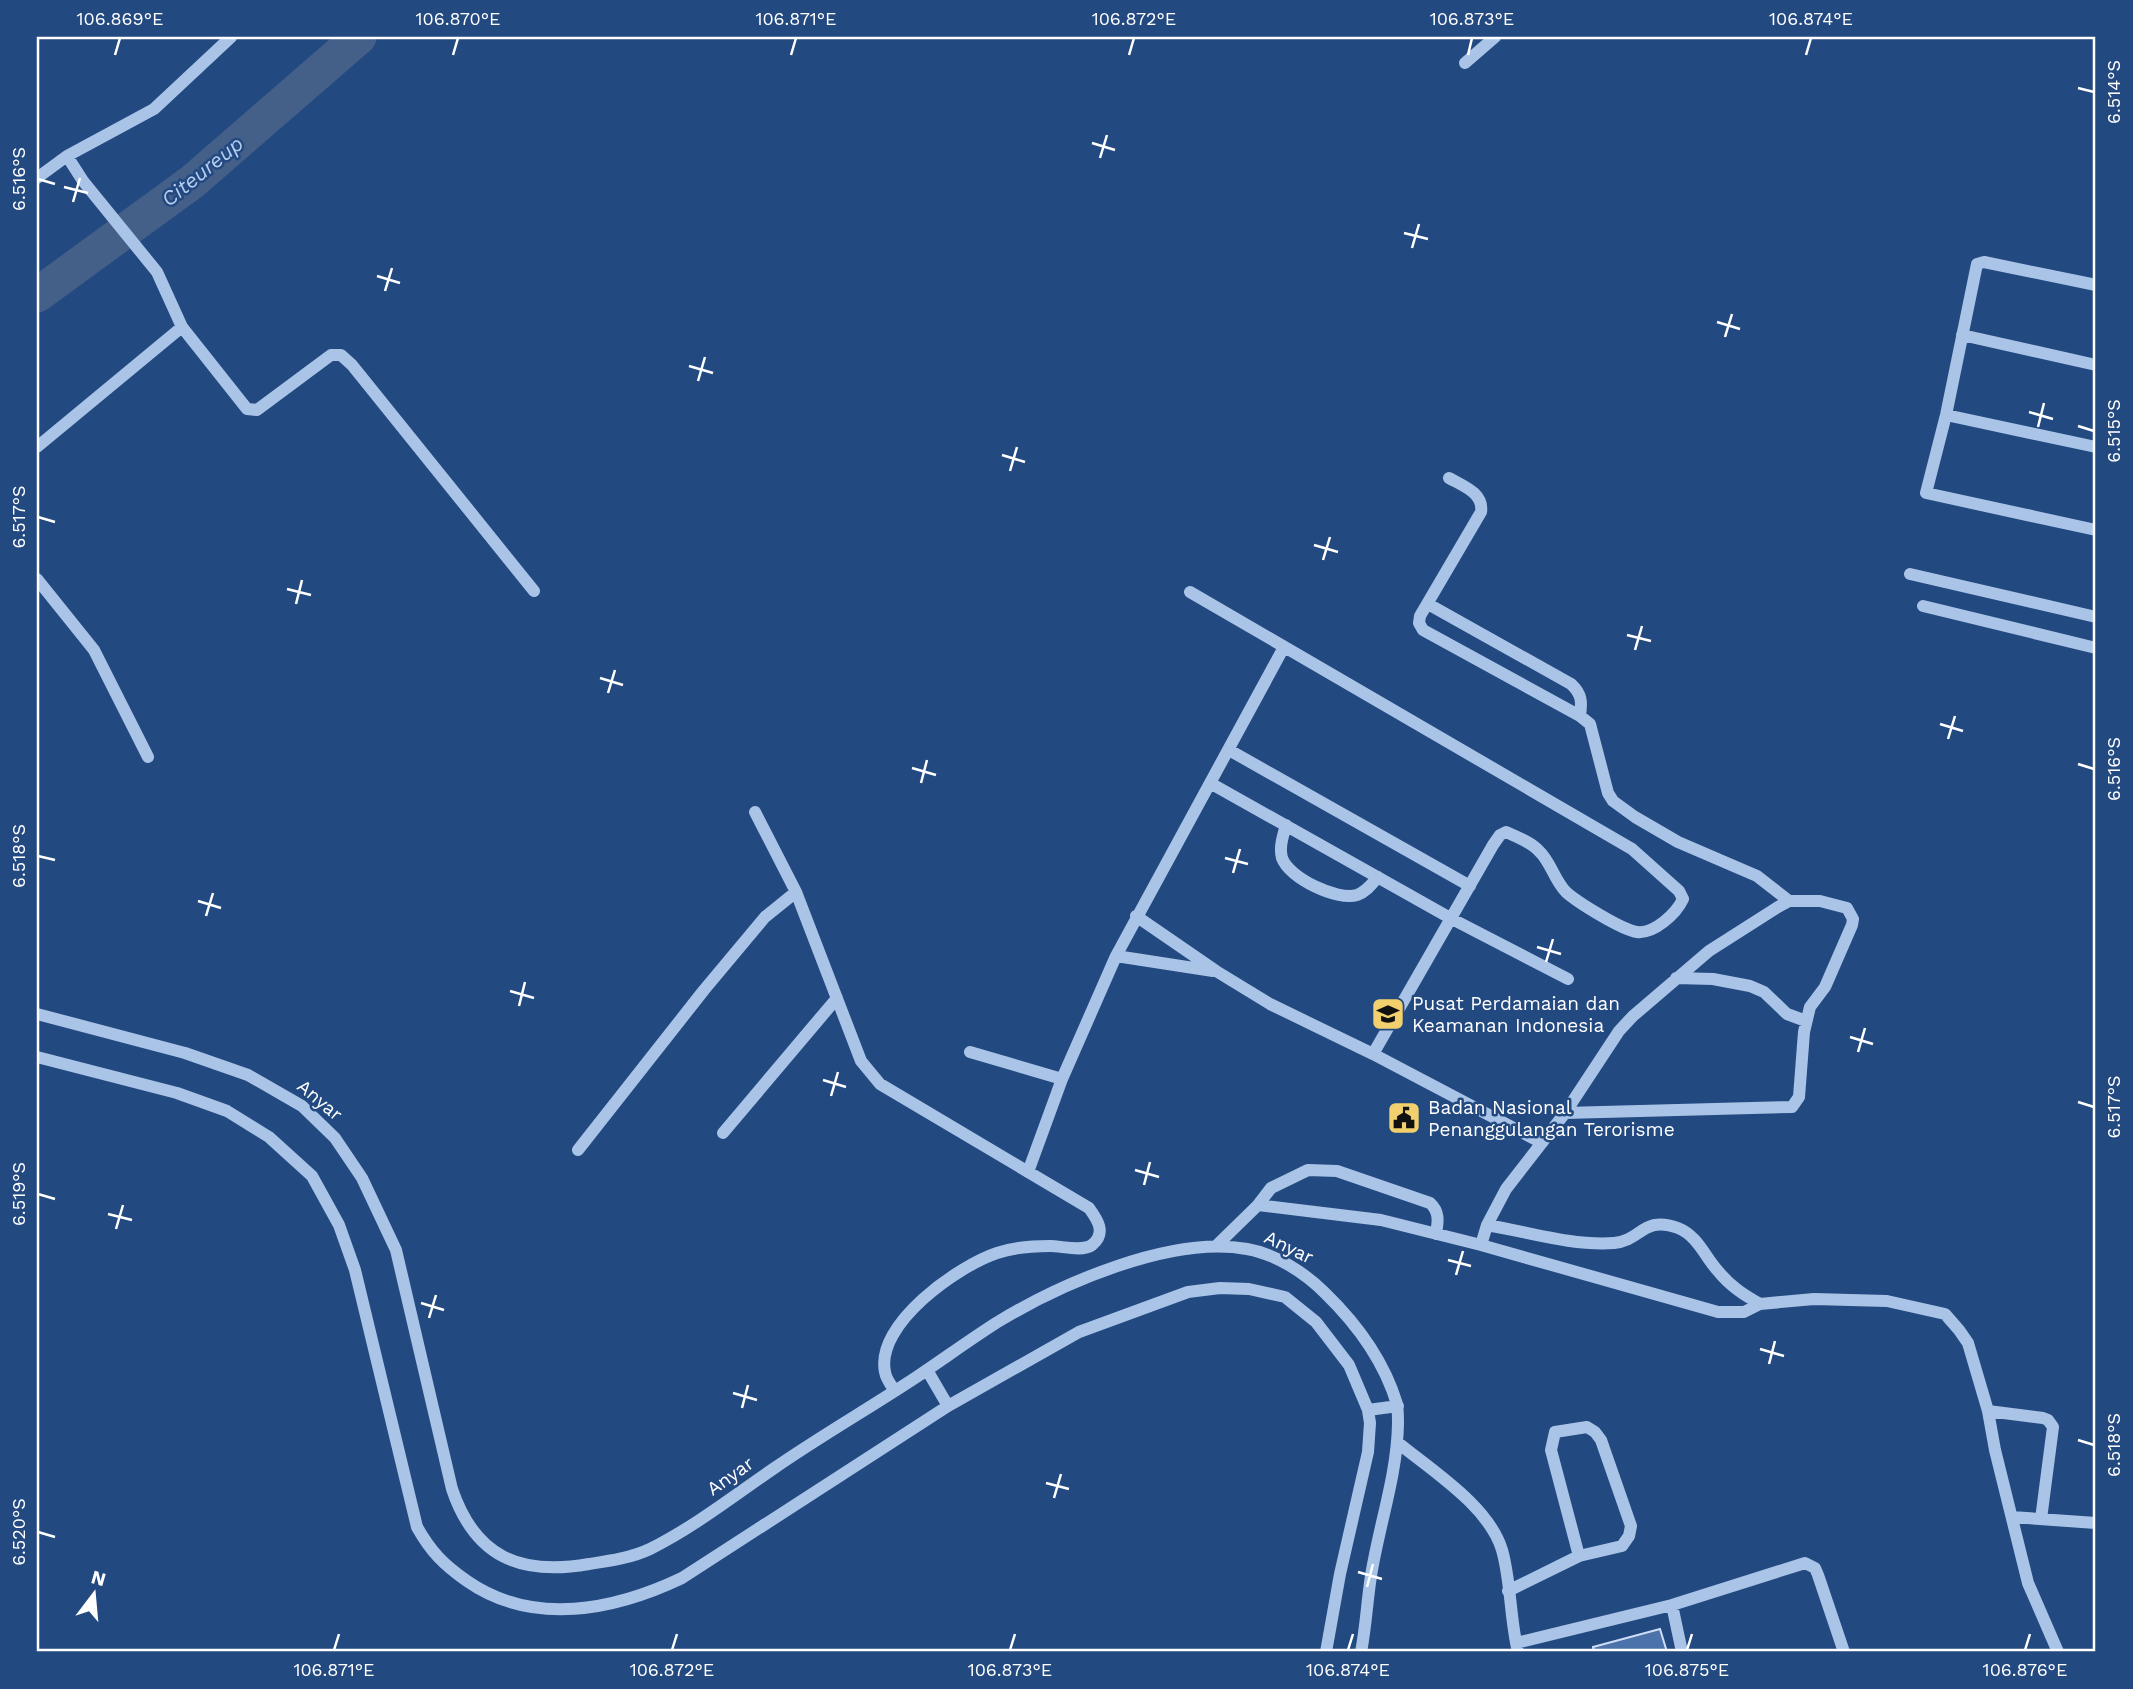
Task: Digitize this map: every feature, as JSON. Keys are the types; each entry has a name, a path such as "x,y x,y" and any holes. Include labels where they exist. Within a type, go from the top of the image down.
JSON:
{"street":[{"path":"37,178 67,156 154,109 232,37"},
{"path":"1465,63 1495,37"},
{"path":"67,156 83,181 157,272 182,327 247,409 257,410 331,355 341,355 352,365 534,591"},
{"path":"2096,285 1984,262 1978,264 1926,492 2096,530"},
{"path":"37,447 182,327"},
{"path":"1962,335 2096,365"},
{"path":"1945,415 2096,447"},
{"path":"1449,478 1478,496 1482,504 1481,512 1420,616 1419,623 1423,629 1590,724 1608,793 1621,808 1678,842 1757,877 1789,901"},
{"path":"1910,574 2096,617"},
{"path":"37,579 94,650 148,757"},
{"path":"1190,592 1632,849 1679,891 1683,899 1671,916 1647,931 1629,930 1577,901 1558,882 1542,852 1506,832 1500,835 1493,845 1373,1054"},
{"path":"1428,604 1576,688 1582,702 1580,716"},
{"path":"1923,606 2096,649"},
{"path":"1028,1172 1062,1079 1116,956 1284,648"},
{"path":"1510,678 1522,656"},
{"path":"1229,750 1470,886"},
{"path":"1210,783 1452,919 1568,979"},
{"path":"755,812 796,892 861,1061 880,1084 1089,1208 1100,1224 1100,1234 1094,1244 1085,1248 1048,1246 998,1253 958,1271 912,1308 896,1331 885,1362 885,1371 895,1391"},
{"path":"1286,825 1281,845 1282,857 1287,867 1301,878 1340,896 1357,895 1367,890 1378,877"},
{"path":"578,1150 756,928 796,892"},
{"path":"1481,1245 1487,1225 1506,1188 1565,1113 1619,1031 1676,978 1709,951 1789,901 1820,901 1847,908 1853,919 1847,942 1825,987 1810,1007 1806,1020 1799,1097 1792,1107 1565,1113"},
{"path":"1136,916 1270,1004 1373,1054 1542,1143"},
{"path":"1116,956 1216,971"},
{"path":"1676,978 1713,979 1750,986 1763,992 1787,1014 1806,1020"},
{"path":"723,1133 837,998"},
{"name":"Anyar","path":"37,1014 186,1053 248,1074 302,1106 335,1138 362,1178 396,1250 459,1509 472,1531 500,1556 520,1564 552,1568 573,1567 615,1560 646,1550 696,1524 775,1468 997,1323 1049,1294 1144,1258 1216,1246 1249,1249 1269,1256 1313,1281 1352,1321 1377,1358 1398,1406 1397,1442 1391,1485 1371,1578 1361,1652"},
{"path":"970,1052 1062,1079"},
{"path":"37,1057 177,1093 227,1111 269,1138 312,1176 339,1225 355,1270 417,1527 434,1555 478,1589 503,1600 538,1610 583,1608 614,1603 653,1592 682,1578 948,1406 1079,1332 1188,1292 1220,1288 1267,1291 1285,1297 1316,1322 1349,1365 1368,1410 1370,1423 1368,1452 1340,1574 1326,1652"},
{"path":"1216,1246 1258,1205 1270,1188 1308,1170 1337,1171 1430,1203 1438,1216 1436,1234"},
{"path":"1258,1205 1381,1220 1481,1245 1718,1312 1744,1312 1760,1304 1814,1299 1887,1301 1945,1314 1968,1343 1988,1411 2028,1583 2058,1652"},
{"path":"1487,1225 1557,1239 1600,1244 1619,1242 1652,1225 1679,1228 1698,1244 1717,1271 1736,1290 1760,1304"},
{"path":"927,1370 948,1406"},
{"path":"1368,1410 1398,1406"},
{"path":"1988,1411 2043,1418 2053,1427 2041,1519"},
{"path":"1508,1591 1579,1556 1622,1546 1629,1536 1631,1526 1601,1440 1587,1427 1555,1432 1552,1450 1579,1556"},
{"path":"1397,1442 1462,1495 1492,1530 1502,1550 1517,1648 1672,1605 1805,1563 1815,1569 1818,1575 1843,1652"},
{"path":"2012,1517 2096,1523"},
{"path":"1672,1605 1682,1652"}],"building":[{"path":"1660,1629 1667,1652 1594,1652 1593,1647"}],"waterway":[{"name":"Citeureup","path":"37,295 192,182 359,37"}],"place":[{"name":"Pusat Perdamaian dan Keamanan Indonesia","path":"1388,1014"},
{"name":"Badan Nasional Penanggulangan Terorisme","path":"1404,1118"}]}
